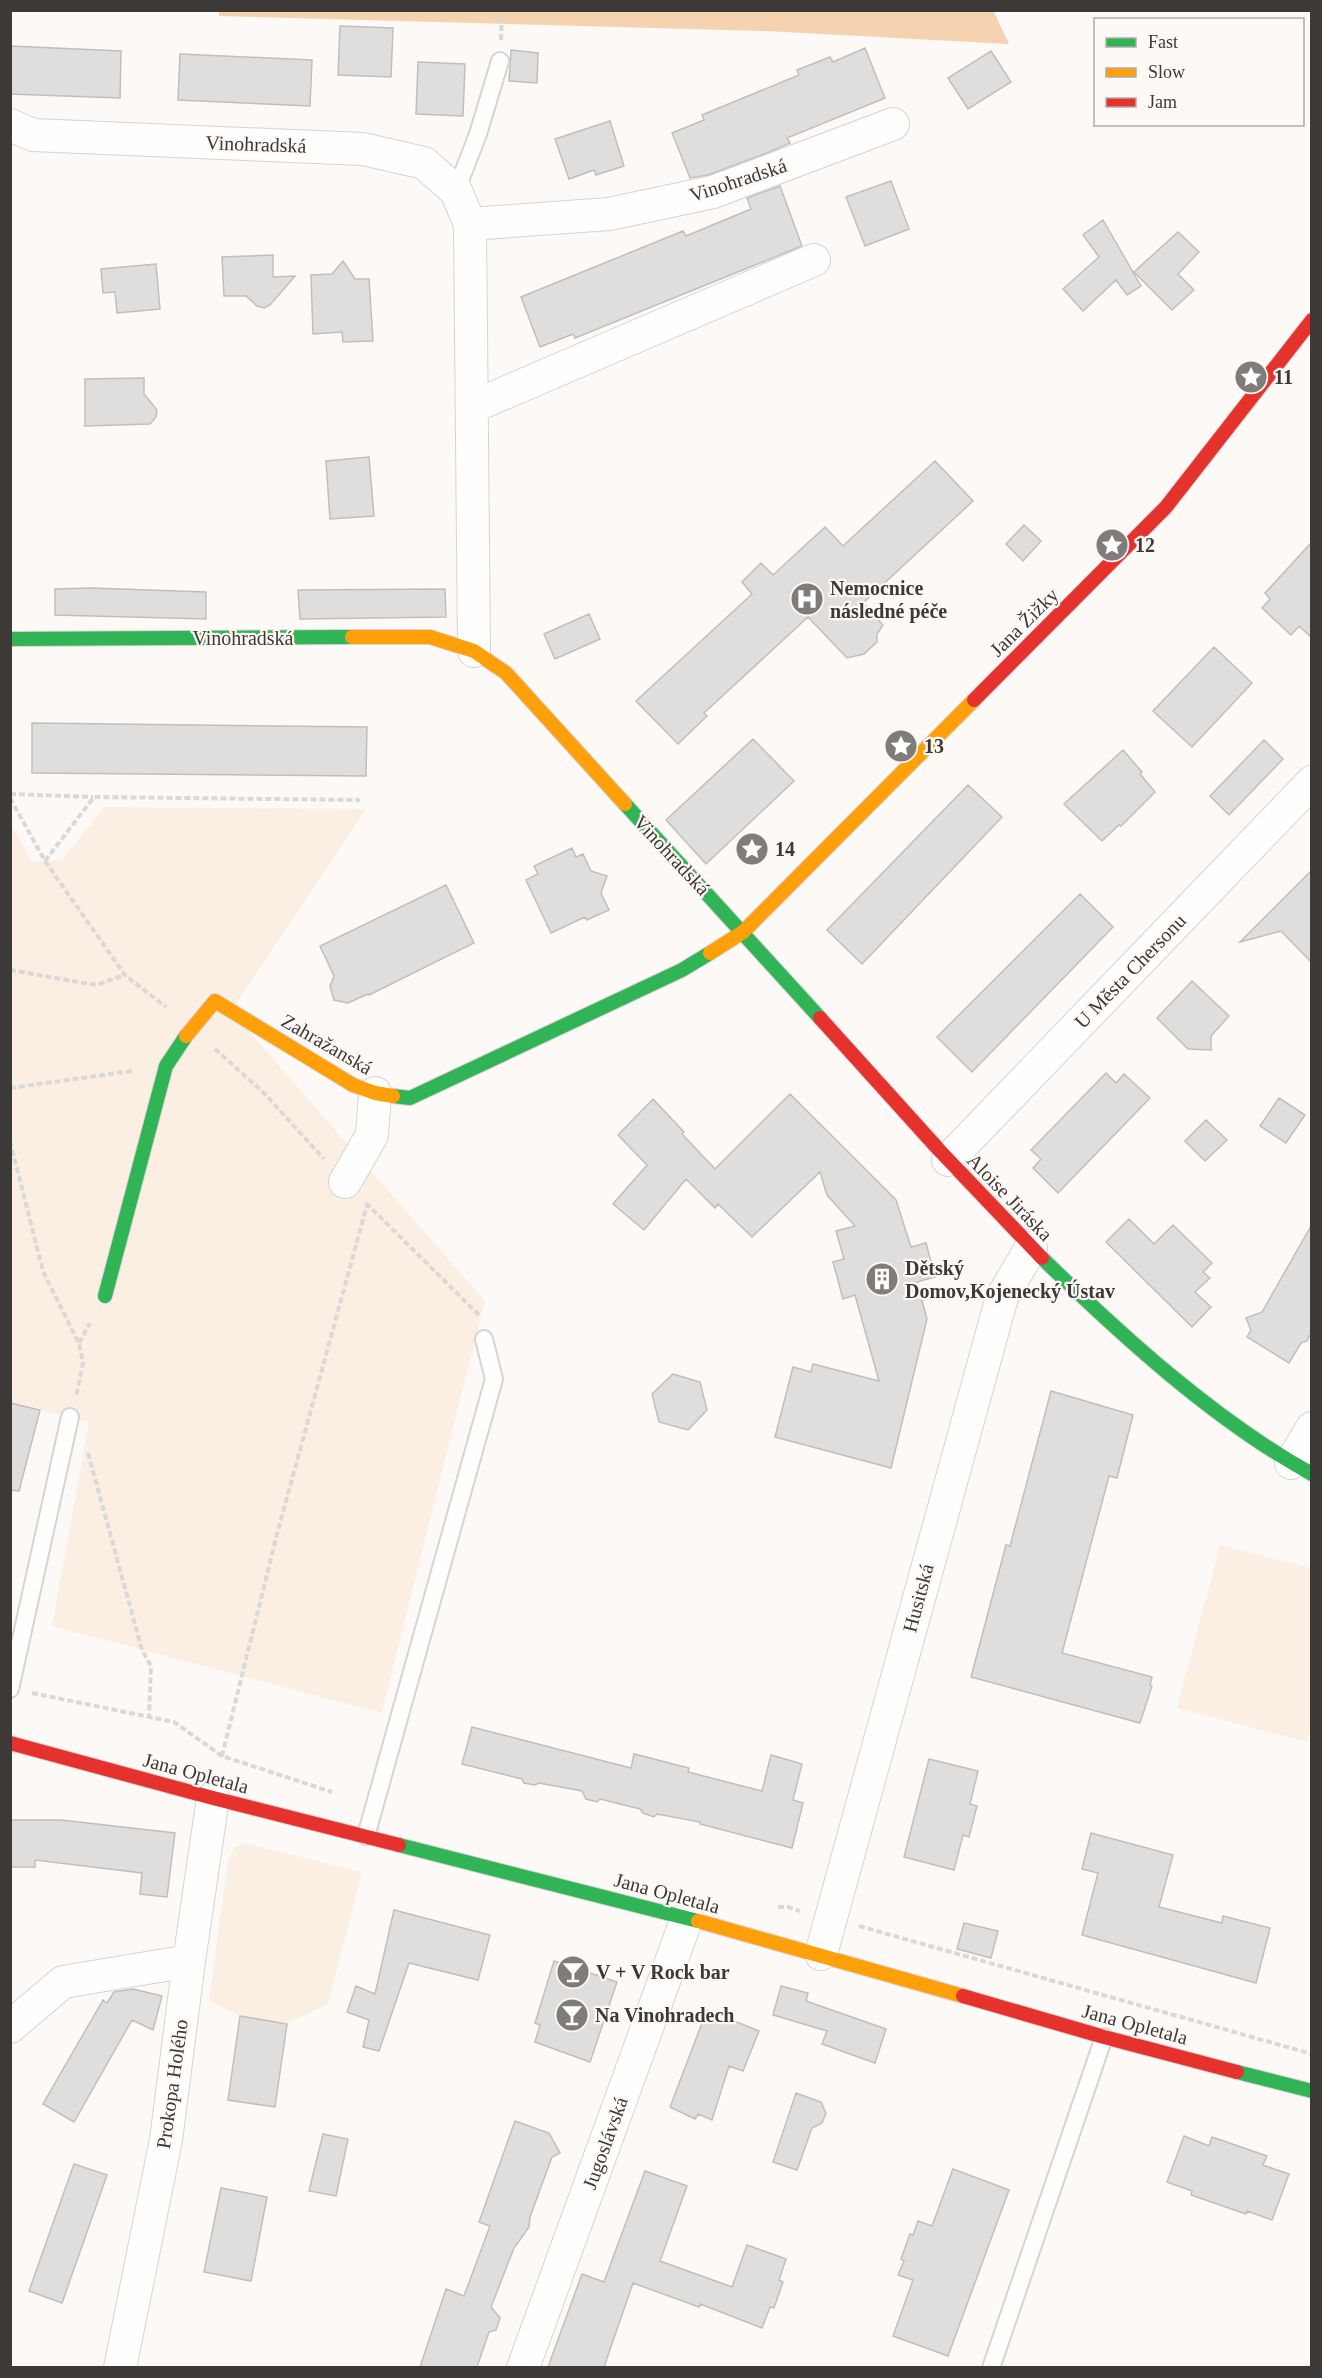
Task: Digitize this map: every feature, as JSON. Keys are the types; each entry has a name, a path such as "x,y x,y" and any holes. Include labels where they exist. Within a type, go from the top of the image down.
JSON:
{"street":[{"name":"Vinohradská","path":"470,224 609,214 712,192 892,124"},
{"name":"Vinohradská","path":"10,125 33,135 363,149 424,163 456,191 470,224 474,651"},
{"path":"472,407 814,260"},
{"name":"Jana Žižky","path":"743,932 1166,507 1311,320"},
{"name":"Vinohradská","path":"10,639 430,638 474,651 506,673 743,932"},
{"name":"U Města Chersonu","path":"948,1160 1311,782"},
{"name":"Zahražanská","path":"105,1296 166,1066 191,1027 214,1001 353,1085 375,1093 410,1098 682,970 743,932"},
{"name":"Aloise Jiráska","path":"743,932 948,1160 1031,1248 1116,1329 1198,1397 1301,1468"},
{"path":"345,1182 372,1135 375,1093"},
{"name":"Husitská","path":"821,1954 1002,1297 1031,1248"},
{"path":"1301,1468 1311,1428"},
{"name":"Jana Opletala","path":"10,1743 213,1798 687,1918 821,1954 1104,2037 1311,2091"},
{"name":"Prokopa Holého","path":"120,2367 166,2140 213,1798"},
{"name":"Jugoslávská","path":"523,2367 687,1918"},
{"path":"10,2027 63,1982 189,1961"}],"lane":[{"path":"456,191 478,134 500,61"},
{"path":"366,1836 494,1379 484,1339"},
{"path":"11,1689 70,1417"},
{"path":"991,2367 1104,2037"}],"path":[{"path":"191,1027 125,975 45,861 10,796 360,800"},
{"path":"45,861 94,797"},
{"path":"10,970 96,985 125,975"},
{"path":"10,1088 166,1066"},
{"path":"10,1141 43,1270 79,1344 83,1363 81,1381 70,1417"},
{"path":"222,1756 277,1534 367,1205"},
{"path":"85,1444 142,1650 151,1666 148,1716"},
{"path":"11,1689 174,1722 222,1756 338,1794"},
{"path":"855,1925 1311,2054"}],"shaded area":[{"path":"993,10 1009,44 766,31 219,16 219,11"},
{"path":"105,807 366,809 231,1011 485,1301 382,1713 52,1626 89,1422 11,1402 10,823 32,861 62,860"},
{"path":"1220,1545 1311,1568 1312,1723 1307,1742 1177,1708"},
{"path":"245,1843 362,1872 328,2004 286,2024 240,2016 209,2000 228,1861 234,1848"}],"building":[{"path":"340,26 393,28 391,77 338,75"},
{"path":"10,46 121,51 120,98 10,94"},
{"path":"865,48 885,98 787,138 790,143 767,153 708,175 690,178 672,133 704,120 702,115 799,75 797,70 830,57 833,62"},
{"path":"511,50 538,53 537,83 509,81"},
{"path":"991,51 1011,82 968,109 948,78"},
{"path":"180,54 312,60 310,106 178,100"},
{"path":"418,62 465,64 463,116 416,114"},
{"path":"610,121 624,166 596,175 594,170 569,179 555,139"},
{"path":"891,181 909,229 865,246 846,197"},
{"path":"780,186 802,246 575,338 573,334 540,347 521,297 683,231 686,236 751,209 747,198"},
{"path":"1103,220 1141,286 1127,295 1116,280 1083,311 1063,289 1099,257 1083,235"},
{"path":"1178,232 1199,252 1178,274 1194,290 1172,310 1134,272"},
{"path":"273,255 273,277 295,276 270,305 264,308 257,306 246,296 224,296 222,257"},
{"path":"343,261 355,279 369,279 373,341 343,342 342,332 313,334 311,275 332,274"},
{"path":"156,264 160,309 117,313 115,292 103,293 101,269"},
{"path":"144,378 144,394 157,410 156,417 150,424 85,426 85,379"},
{"path":"369,457 374,516 330,519 326,461"},
{"name":"Nemocnice následné péče","path":"935,461 973,501 863,603 883,625 877,634 877,642 864,654 847,658 808,617 704,713 707,716 678,744 636,701 752,594 742,582 761,563 773,575 825,527 843,546"},
{"path":"1024,525 1041,541 1023,561 1006,544"},
{"path":"1311,543 1311,637 1299,626 1291,635 1262,608 1270,599 1265,593"},
{"path":"55,589 206,592 206,619 55,615"},
{"path":"445,589 446,617 300,619 298,590"},
{"path":"589,614 600,639 555,659 544,634"},
{"path":"1214,647 1252,683 1192,747 1153,711"},
{"path":"32,723 367,727 366,776 32,773"},
{"path":"753,739 794,781 706,864 666,820"},
{"path":"1264,740 1283,759 1229,815 1210,796"},
{"path":"1123,750 1155,792 1121,826 1119,825 1102,841 1064,804"},
{"path":"968,785 1002,817 862,964 827,930"},
{"path":"572,848 576,857 583,854 591,871 607,876 601,893 609,910 587,920 585,917 551,933 526,880 538,874 534,866"},
{"path":"1311,871 1311,962 1281,931 1240,942"},
{"path":"446,885 474,943 369,995 348,1003 334,1000 330,986 334,976 320,946"},
{"path":"1080,894 1113,927 972,1072 937,1037"},
{"path":"1192,981 1229,1016 1211,1036 1211,1050 1188,1049 1157,1018"},
{"path":"1106,1073 1116,1083 1124,1074 1150,1098 1058,1193 1033,1168 1041,1159 1031,1150"},
{"name":"Dětský Domov,Kojenecký Ústav","path":"790,1094 896,1200 911,1247 926,1243 935,1277 917,1282 927,1319 891,1468 775,1437 793,1367 811,1372 813,1364 879,1381 855,1295 843,1299 833,1262 844,1259 836,1231 855,1226 827,1195 820,1172 752,1237 718,1204 715,1208 686,1179 644,1230 613,1204 647,1165 618,1135 653,1099 715,1169"},
{"path":"1279,1098 1305,1115 1286,1143 1260,1126"},
{"path":"1206,1120 1227,1140 1205,1161 1185,1141"},
{"path":"1129,1219 1154,1244 1173,1225 1212,1263 1203,1272 1210,1278 1195,1292 1211,1307 1192,1327 1106,1242"},
{"path":"1311,1226 1311,1333 1307,1341 1301,1343 1289,1363 1247,1337 1251,1330 1246,1318 1262,1312"},
{"path":"673,1374 700,1382 707,1410 688,1430 659,1422 652,1394"},
{"path":"1051,1391 1133,1415 1117,1478 1109,1476 1062,1653 1152,1677 1150,1685 1152,1686 1140,1723 971,1677 1006,1545 1010,1546"},
{"path":"10,1403 40,1410 19,1491 10,1490"},
{"path":"472,1727 631,1768 634,1754 689,1768 688,1772 762,1791 771,1755 802,1764 793,1800 803,1803 792,1848 700,1824 700,1822 657,1814 654,1817 643,1813 640,1809 600,1799 597,1802 586,1799 582,1791 539,1783 535,1785 524,1783 522,1779 462,1764"},
{"path":"929,1759 978,1771 970,1804 977,1806 969,1837 963,1835 954,1870 904,1857"},
{"path":"10,1820 61,1820 175,1833 167,1897 140,1894 142,1873 35,1860 35,1867 10,1867"},
{"path":"1091,1833 1173,1855 1159,1907 1222,1923 1223,1916 1270,1928 1256,1983 1082,1935 1098,1873 1082,1869"},
{"path":"394,1910 490,1935 478,1980 409,1963 379,2051 363,2047 369,2020 347,2012 356,1986 375,1994"},
{"path":"964,1923 998,1931 991,1958 957,1949"},
{"name":"Na Vinohradech","path":"554,1961 617,1982 590,2062 535,2042 540,2025 535,2023"},
{"path":"781,1986 808,1993 806,2001 886,2029 875,2063 822,2044 827,2031 773,2015"},
{"path":"133,1989 162,1996 153,2030 132,2020 74,2122 43,2104 103,2000 107,2003 114,1992"},
{"path":"707,2010 759,2031 743,2071 729,2066 712,2120 698,2114 695,2119 670,2107"},
{"path":"240,2016 287,2024 275,2107 228,2100"},
{"path":"796,2093 821,2102 826,2113 822,2123 812,2128 797,2170 773,2162"},
{"path":"515,2121 549,2133 560,2153 552,2157 530,2217 529,2227 514,2248 491,2307 500,2318 496,2330 489,2332 477,2367 420,2367 446,2289 464,2296 490,2226 479,2222"},
{"path":"323,2134 348,2139 336,2196 309,2191"},
{"path":"1184,2136 1209,2146 1212,2137 1267,2156 1263,2165 1289,2174 1272,2220 1247,2211 1246,2214 1191,2195 1192,2191 1167,2182"},
{"path":"74,2164 107,2175 62,2303 29,2291"},
{"path":"953,2169 1009,2190 948,2356 893,2336 913,2280 898,2275 904,2261 901,2259 910,2234 913,2235 918,2221 932,2226"},
{"path":"645,2171 687,2186 660,2261 732,2287 747,2245 786,2259 779,2280 783,2282 774,2308 770,2307 762,2328 700,2304 699,2307 633,2283 604,2367 548,2367 582,2274 604,2282"},
{"path":"221,2188 267,2197 251,2281 204,2272"}],"traffic: fast":[{"path":"10,639 352,637"},
{"path":"625,804 820,1018"},
{"path":"393,1096 410,1098 682,970 710,953"},
{"path":"105,1296 166,1066 186,1036"},
{"path":"1042,1258 1170,1375 1240,1429 1312,1474"},
{"path":"399,1845 698,1921"},
{"path":"1237,2072 1312,2091"}],"traffic: slow":[{"path":"352,637 430,637 474,651 506,673 625,804"},
{"path":"710,953 743,932 974,700"},
{"path":"186,1036 215,1001 353,1085 375,1093 393,1096"},
{"path":"698,1921 963,1996"}],"traffic: jam":[{"path":"974,700 1166,507 1312,320"},
{"path":"820,1018 940,1151 1042,1258"},
{"path":"10,1743 399,1845"},
{"path":"963,1996 1104,2037 1237,2072"}],"place":[{"name":"11","path":"1251,377"},
{"name":"12","path":"1112,545"},
{"name":"Nemocnice následné péče","path":"807,599"},
{"name":"13","path":"901,746"},
{"name":"14","path":"752,849"},
{"name":"Dětský Domov,Kojenecký Ústav","path":"882,1279"},
{"name":"V + V Rock bar","path":"573,1972"},
{"name":"Na Vinohradech","path":"572,2015"}]}
